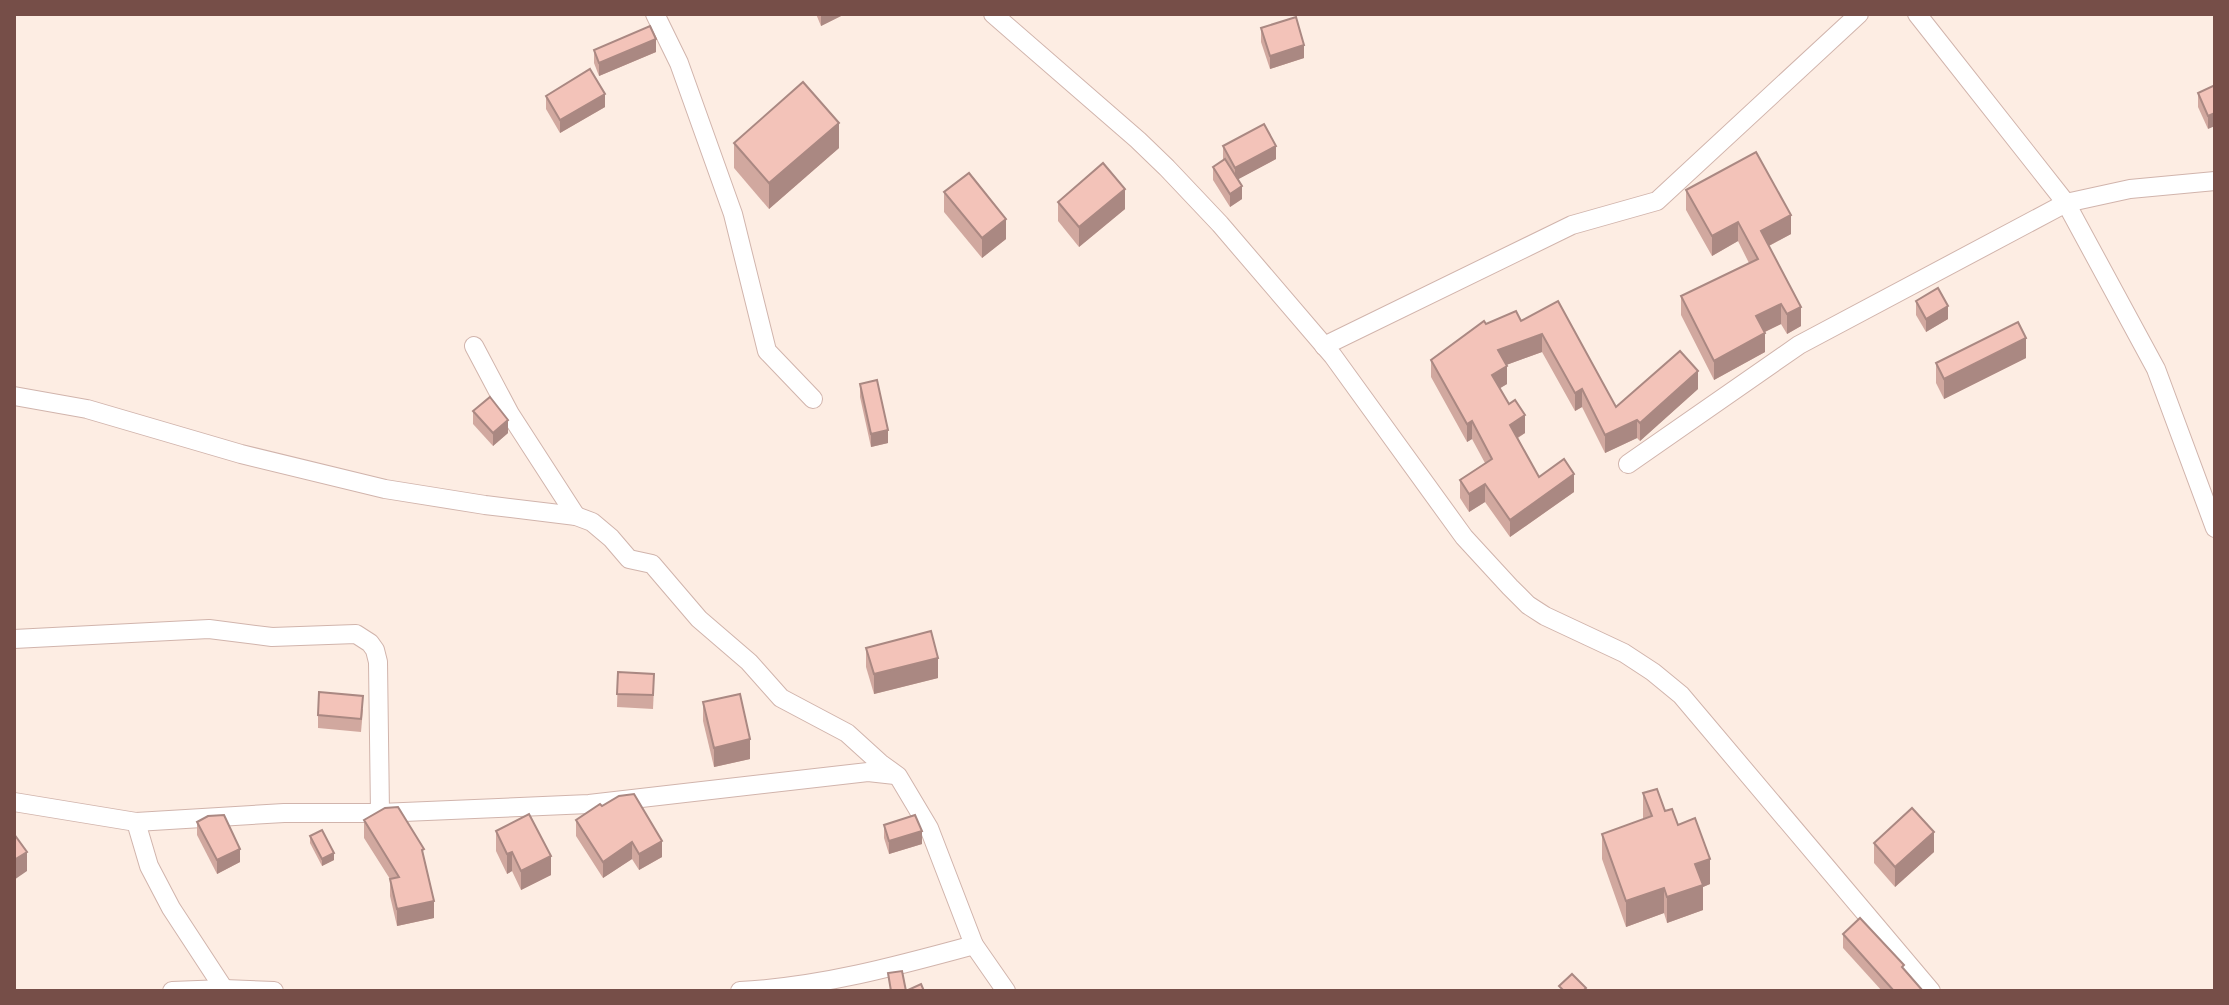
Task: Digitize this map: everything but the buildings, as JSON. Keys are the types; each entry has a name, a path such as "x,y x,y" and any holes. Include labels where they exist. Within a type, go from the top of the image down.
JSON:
{"street":[{"path":"655,14 679,63 733,214 767,351 813,399"},
{"path":"993,14 1167,168 1220,224 1324,346 1464,537 1528,605 1624,653 1681,695 1931,991"},
{"path":"1324,346 1572,225 1657,201 1859,14"},
{"path":"1917,14 2066,203 2156,369 2215,528"},
{"path":"1628,464 1799,345 2066,203 2130,189 2215,181"},
{"path":"474,346 510,414 576,516"},
{"path":"14,396 87,409 241,454 385,489 576,516 599,526 629,559 652,564 699,619 749,662 781,698 847,733 898,776 929,828 974,945 1006,991"},
{"path":"14,639 209,629 272,637 356,634 370,643 378,662 380,813"},
{"path":"14,802 136,822 284,813 380,813 589,804 868,772 898,776"},
{"path":"136,822 149,866 163,894 224,989"},
{"path":"740,991 779,989 866,974 974,945"},
{"path":"172,991 274,991"}]}
